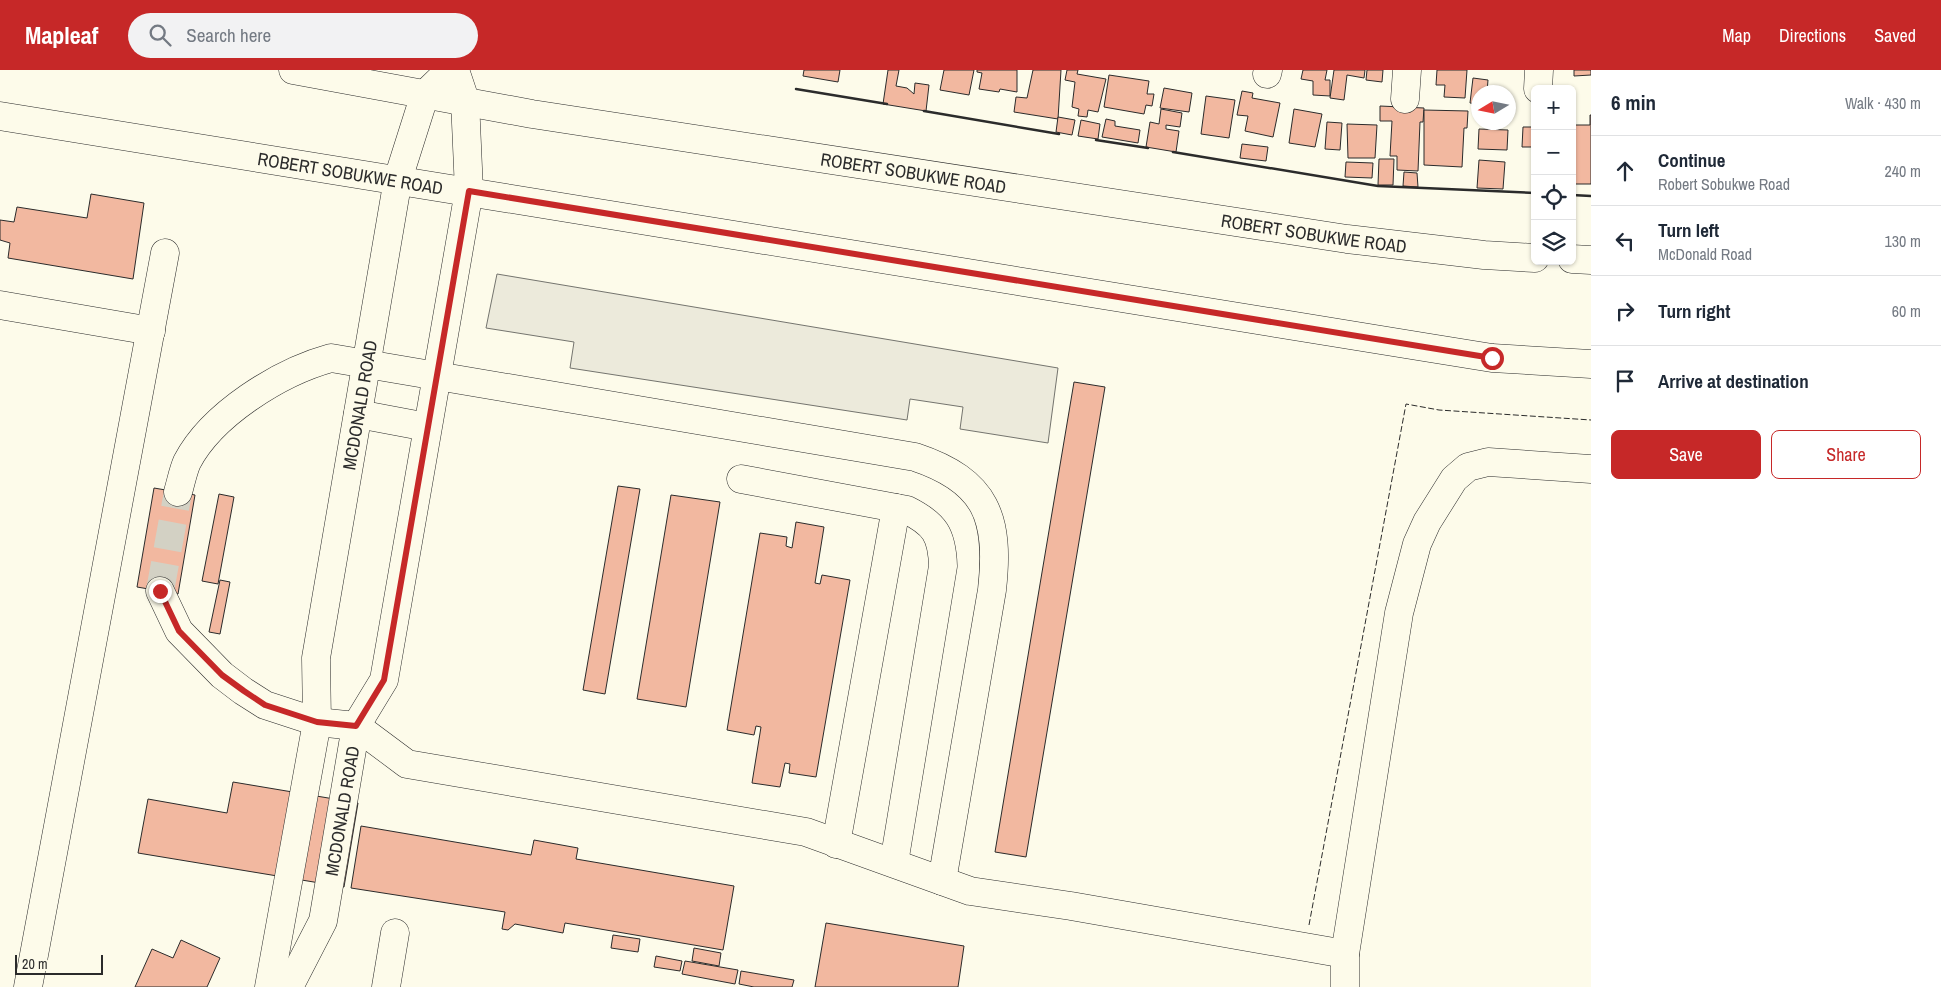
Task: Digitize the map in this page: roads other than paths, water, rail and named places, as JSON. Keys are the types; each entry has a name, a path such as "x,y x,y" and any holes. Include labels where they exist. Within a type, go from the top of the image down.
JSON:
{"main road":[{"name":"ROBERT SOBUKWE ROAD","path":"293,70 465,100 532,114 1347,239 1484,256 1531,258"},
{"path":"425,94 450,70"},
{"name":"MCDONALD ROAD","path":"289,987 323,922 356,726 384,680 469,191 465,100 455,70"},
{"path":"1405,99 1407,70"},
{"path":"1538,85 1539,70"},
{"name":"MCDONALD ROAD","path":"269,987 317,722 316,658 398,179 425,94"},
{"name":"ROBERT SOBUKWE ROAD","path":"0,116 398,179 1439,350 1536,362 1591,364"},
{"path":"28,987 165,253"},
{"path":"1576,259 1591,260"},
{"path":"0,305 151,331"},
{"path":"178,492 187,462 209,431 229,413 252,396 297,370 331,358 915,457 943,466 963,480 978,497 994,534 996,557 942,881"},
{"path":"358,414 427,427"},
{"path":"1345,987 1345,954 1399,612 1415,552 1427,522 1454,479 1468,468 1488,462 1591,469"},
{"path":"741,479 896,508 922,518 936,530 942,545 943,566 894,863"},
{"path":"836,844 896,508"},
{"path":"160,591 179,631 222,675 265,705 317,722 356,726 407,764 806,832 970,891 1071,906 1345,954"},
{"path":"386,987 395,933"}],"tunnel":[{"path":"160,591 178,492"}]}
